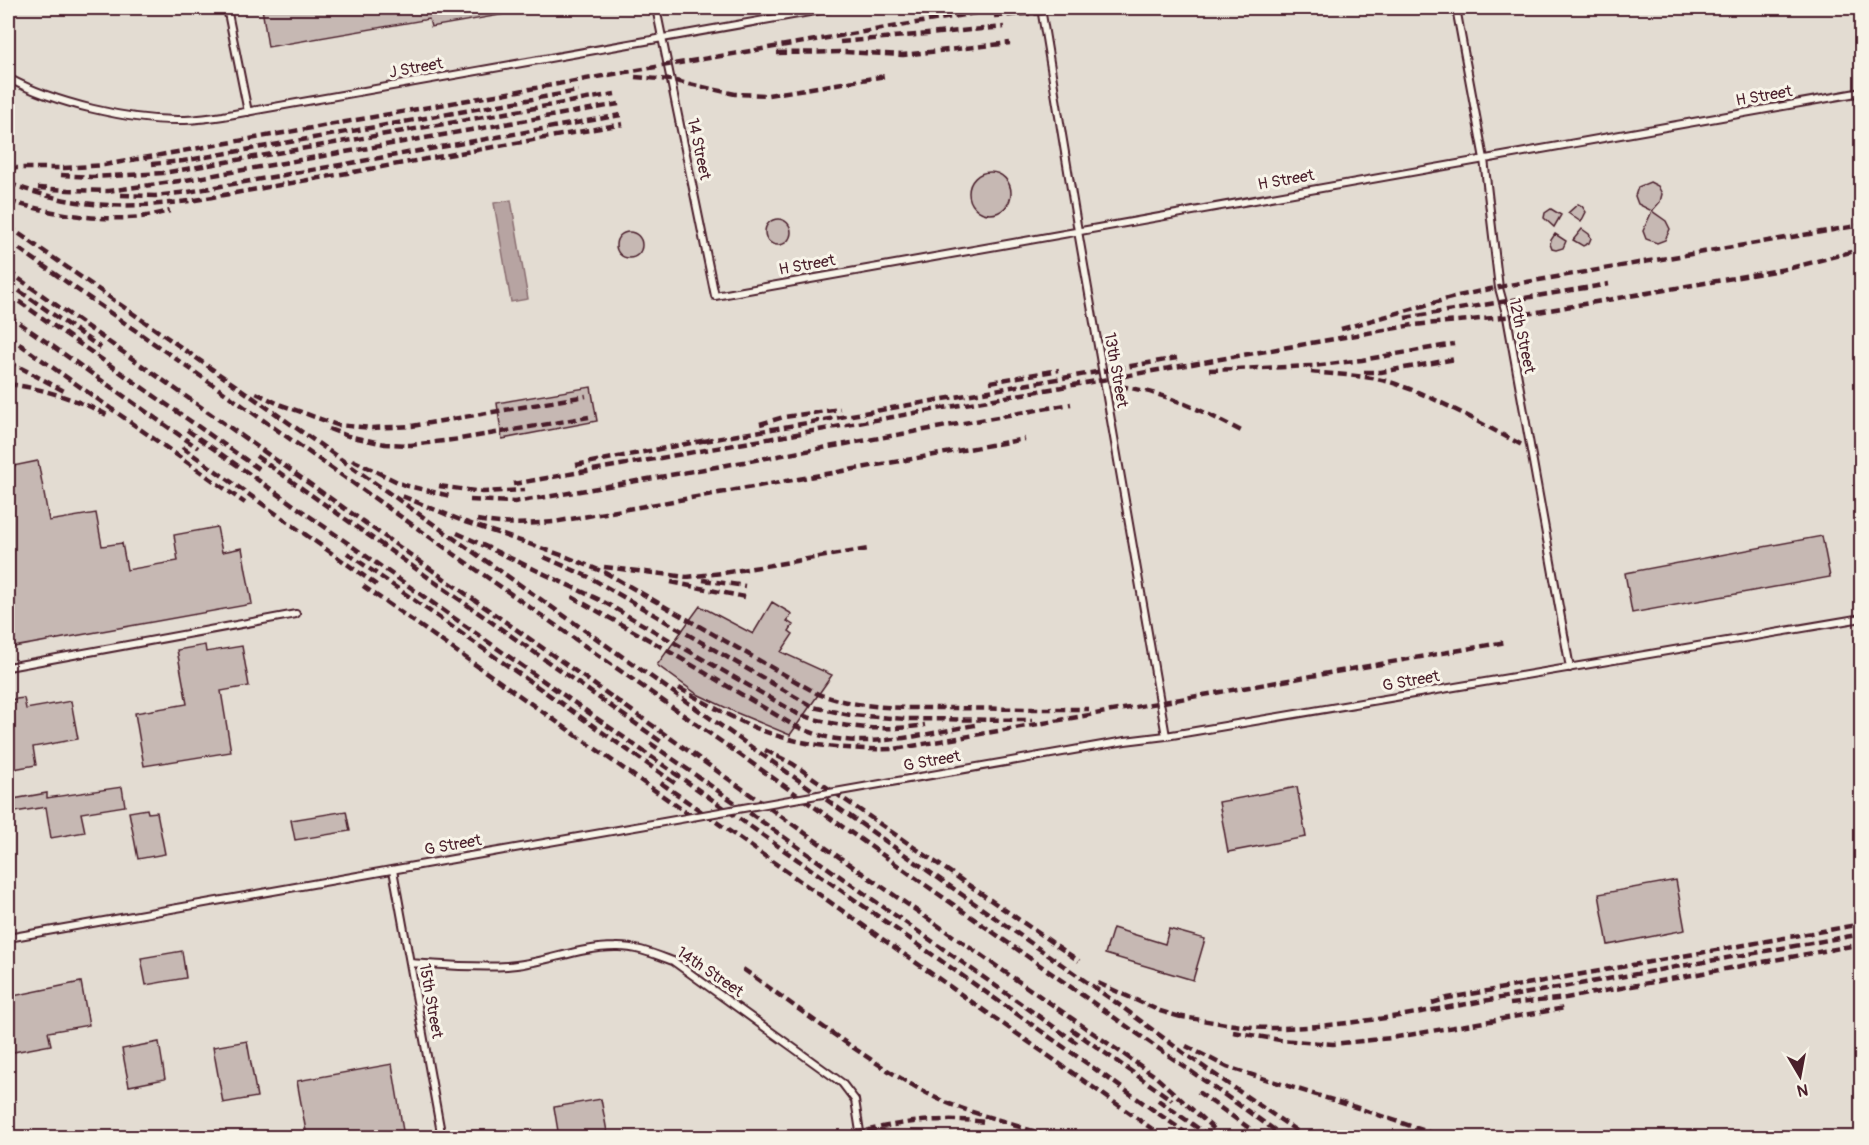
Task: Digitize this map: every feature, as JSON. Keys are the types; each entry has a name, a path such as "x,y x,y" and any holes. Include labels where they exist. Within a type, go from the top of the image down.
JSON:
{"lane":[{"path":"227,8 248,112"},
{"name":"14 Street","path":"656,8 715,296"},
{"name":"J Street","path":"8,78 66,101 125,115 181,120 248,112 832,8"},
{"name":"13th Street","path":"1041,8 1167,736"},
{"name":"12th Street","path":"1456,8 1484,159 1499,288 1507,317 1570,668"},
{"name":"H Street","path":"715,296 1862,92"},
{"path":"8,667 296,614"},
{"name":"G Street","path":"8,938 1125,741 1167,736 1862,618"},
{"name":"15th Street","path":"393,870 442,1137"},
{"name":"14th Street","path":"410,963 463,967 509,966 615,946 643,951 673,961 842,1083 855,1100 861,1137"}],"shaded area":[{"path":"8,8 1861,8 1861,1137 8,1137"},
{"path":"511,200 528,299 511,302 494,203"}],"building":[{"path":"262,8 505,8 506,14 431,27 429,19 268,47"},
{"path":"990,172 998,173 1005,178 1010,185 1010,201 1005,208 998,213 990,214 982,213 975,208 970,201 969,193 970,185 975,178 982,173"},
{"path":"1650,182 1658,186 1662,194 1660,202 1652,211 1638,204 1635,196 1638,187"},
{"path":"1578,204 1586,212 1581,222 1568,213"},
{"path":"1551,209 1561,215 1554,227 1544,218 1545,213"},
{"path":"1652,211 1666,221 1670,229 1665,240 1657,243 1646,239 1643,231"},
{"path":"778,219 787,223 791,232 787,241 778,245 769,241 765,232 769,223"},
{"path":"1582,229 1591,238 1589,243 1583,246 1573,240"},
{"path":"629,232 638,236 642,245 638,254 629,258 620,254 616,245 620,236"},
{"path":"1555,234 1566,241 1563,248 1552,249 1550,244"},
{"path":"591,387 597,421 502,439 497,403"},
{"path":"38,461 49,521 96,513 102,546 122,543 127,570 178,561 174,535 217,527 222,552 242,548 252,604 8,648 8,467"},
{"path":"1822,536 1830,577 1632,613 1625,573"},
{"path":"772,602 792,614 787,621 793,625 789,631 793,634 781,652 832,675 790,735 697,694 657,665 700,606 753,634"},
{"path":"205,645 206,652 242,646 249,686 221,691 231,752 144,766 135,713 187,704 177,650"},
{"path":"24,698 26,709 71,701 78,739 33,747 36,765 8,770 8,700"},
{"path":"122,787 125,806 81,813 85,832 51,838 46,807 8,813 8,800 47,793 47,798"},
{"path":"1297,787 1306,837 1228,852 1219,802"},
{"path":"147,809 148,813 157,812 165,854 138,859 129,812"},
{"path":"346,811 350,831 295,840 291,820"},
{"path":"1676,880 1685,930 1608,945 1599,894"},
{"path":"1113,928 1165,944 1169,929 1205,939 1193,980 1105,954"},
{"path":"182,951 186,978 146,985 141,958"},
{"path":"81,982 89,1025 48,1032 51,1045 8,1053 8,997"},
{"path":"247,1041 257,1097 223,1103 213,1047"},
{"path":"159,1042 165,1079 129,1086 122,1049"},
{"path":"392,1064 404,1137 307,1137 297,1081"},
{"path":"601,1099 608,1137 559,1137 554,1107"}],"railway":[{"path":"9,168 104,165 614,74 1005,8"},
{"path":"994,16 1042,13 1071,8"},
{"path":"840,42 1004,27"},
{"path":"777,53 845,52 903,55 1010,43"},
{"path":"635,77 671,80 735,94 768,95 886,76"},
{"path":"152,164 183,161 578,91"},
{"path":"61,175 91,177 163,173 615,94"},
{"path":"38,188 108,191 186,180 619,104"},
{"path":"121,195 155,196 188,192 621,115"},
{"path":"8,183 76,202 119,205 165,204 623,124"},
{"path":"8,201 52,212 97,218 133,218 170,211"},
{"path":"1341,329 1458,296 1509,285 1862,225"},
{"path":"8,226 1307,1138"},
{"path":"8,241 1286,1138"},
{"path":"513,484 1413,325 1515,316 1791,268 1862,249"},
{"path":"8,271 829,850 1155,1076 1224,1138"},
{"path":"8,283 101,348"},
{"path":"1405,318 1609,284"},
{"path":"8,294 262,471"},
{"path":"8,315 198,448"},
{"path":"8,336 245,503"},
{"path":"1209,370 1313,366 1454,344"},
{"path":"704,441 1177,358"},
{"path":"1364,372 1381,372 1456,359"},
{"path":"8,361 66,392"},
{"path":"990,382 1059,370"},
{"path":"1311,372 1367,377 1399,385 1447,405 1524,446"},
{"path":"8,384 59,395 107,415"},
{"path":"1119,386 1153,393 1183,403 1243,432"},
{"path":"256,393 337,425 372,428 412,426 586,396"},
{"path":"470,500 514,502 552,496 1071,404"},
{"path":"760,424 784,417 840,409"},
{"path":"329,429 348,436 385,444 411,445 589,417"},
{"path":"187,430 1193,1138"},
{"path":"576,465 712,439"},
{"path":"477,520 516,524 554,522 1025,439"},
{"path":"182,447 378,586"},
{"path":"256,456 663,743"},
{"path":"352,460 404,485 450,496"},
{"path":"439,486 482,492 525,490"},
{"path":"402,496 465,522 606,573 818,694 852,703 885,707 1089,709"},
{"path":"457,533 602,601 798,714 830,723 861,727 893,728 925,725"},
{"path":"604,567 687,577 868,549"},
{"path":"347,553 676,784"},
{"path":"544,557 589,577 813,707 850,715 906,719 1032,720"},
{"path":"703,580 745,586"},
{"path":"671,582 745,597"},
{"path":"363,586 697,820"},
{"path":"572,597 793,725 820,735 854,741 889,740 975,725"},
{"path":"679,688 740,721 784,738 858,749 895,749 1506,642"},
{"path":"650,743 1077,1043"},
{"path":"765,750 793,764 1079,961"},
{"path":"661,783 1165,1138"},
{"path":"1432,1003 1448,998 1862,924"},
{"path":"1177,1016 1262,1028 1305,1027 1352,1022 1399,1016 1862,934"},
{"path":"1510,1004 1566,998 1862,944"},
{"path":"743,969 836,1036 909,1083 955,1106 1021,1126"},
{"path":"1098,983 1160,1011 1184,1018"},
{"path":"1233,1032 1280,1040 1333,1044 1391,1038 1565,1008"},
{"path":"1071,1029 1172,1100"},
{"path":"1186,1046 1227,1067 1434,1134"},
{"path":"1198,1092 1263,1138"},
{"path":"1158,1100 1212,1138"},
{"path":"841,1138 877,1128 931,1120 986,1122"},
{"path":"1013,1125 1057,1138"},
{"path":"821,1138 847,1133"},
{"path":"931,1138 968,1133 1027,1136"}]}
